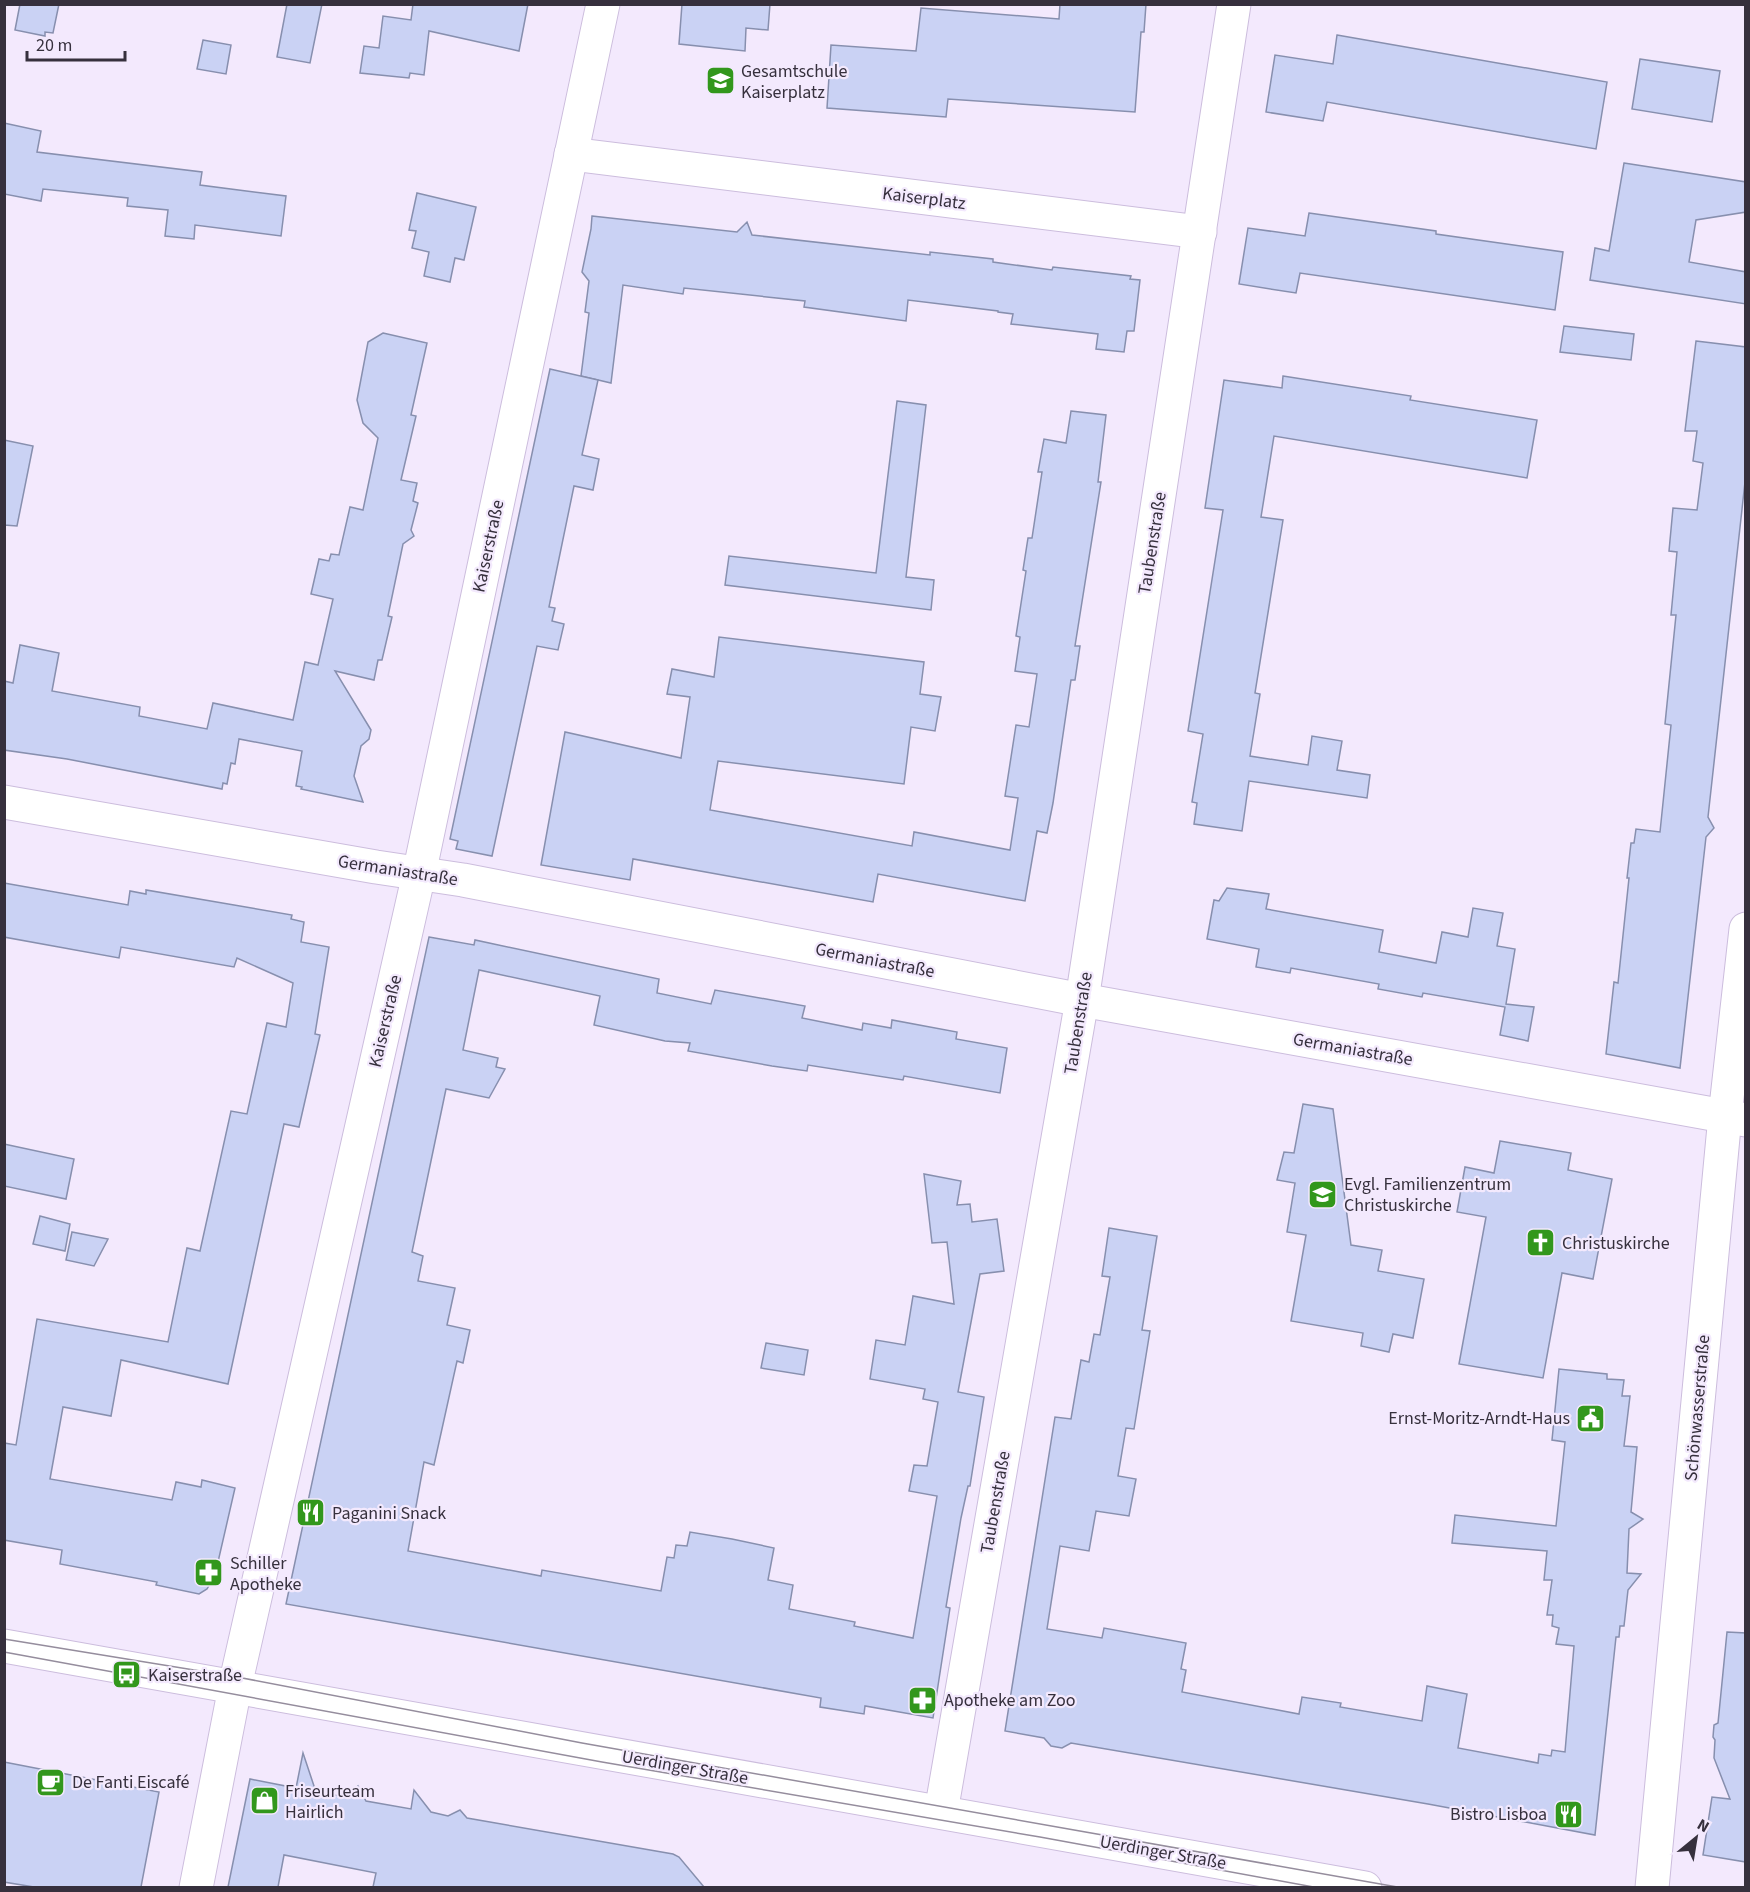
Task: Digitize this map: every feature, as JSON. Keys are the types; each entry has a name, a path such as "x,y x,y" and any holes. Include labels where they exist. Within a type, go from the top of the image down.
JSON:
{"street":[{"path":"571,154 603,4"},
{"path":"1200,232 1234,4"},
{"name":"Kaiserplatz","path":"571,154 1200,232"},
{"name":"Kaiserstraße","path":"196,1887 235,1688 328,1268 419,874 571,154"},
{"name":"Taubenstraße","path":"942,1812 1082,1000 1200,232"},
{"name":"Germaniastraße","path":"4,802 463,880 1082,1000 1735,1118"},
{"name":"Schönwasserstraße","path":"1652,1887 1735,1118 1746,929"},
{"name":"Uerdinger Straße","path":"4,1646 1365,1887"}],"building":[{"path":"20,4 59,4 53,33 45,32 45,36 15,30"},
{"path":"287,4 322,4 310,63 277,57"},
{"path":"413,4 528,4 519,51 429,31 424,75 410,73 409,78 360,73 364,46 379,48 383,16 411,20"},
{"path":"682,4 770,4 768,30 746,28 745,51 679,44"},
{"path":"1060,4 1146,4 1144,32 1141,32 1135,112 948,99 946,117 827,108 831,45 916,51 921,8 1059,19"},
{"path":"1337,35 1607,82 1596,149 1327,102 1323,121 1266,112 1275,55 1333,64"},
{"path":"203,40 231,45 226,74 197,69"},
{"path":"1640,59 1720,71 1712,122 1632,109"},
{"path":"4,123 41,131 37,152 202,172 200,185 286,196 281,236 195,225 194,239 165,236 168,210 127,206 128,198 43,189 41,201 4,194"},
{"path":"1624,163 1746,182 1746,212 1696,220 1689,262 1746,272 1746,304 1590,280 1595,248 1609,251"},
{"path":"417,193 476,207 464,260 455,258 450,282 424,276 429,252 412,248 416,231 409,230"},
{"path":"1309,213 1563,252 1555,310 1300,273 1296,293 1239,284 1248,228 1305,236"},
{"path":"592,216 737,232 747,222 752,235 930,255 930,252 993,259 993,262 1052,270 1053,267 1131,276 1130,279 1140,280 1134,331 1127,331 1124,352 1096,349 1098,334 1011,324 1013,314 998,311 908,300 906,321 804,307 805,301 684,288 683,294 623,285 611,383 581,376 589,313 585,312 589,281 582,272"},
{"path":"1564,326 1634,334 1631,360 1560,352"},
{"path":"383,333 427,343 411,415 416,416 401,480 417,483 413,501 418,503 411,530 414,536 403,544 388,616 392,617 382,660 378,660 374,680 335,671 371,730 369,739 361,746 354,776 363,802 296,786 302,751 239,739 235,764 231,763 227,784 223,783 222,789 67,759 4,750 4,681 13,683 20,645 59,653 52,691 140,707 139,716 207,729 213,703 293,720 305,662 318,665 333,599 311,594 319,559 329,561 331,554 339,555 350,507 363,510 378,438 363,423 357,400 368,342"},
{"path":"1696,341 1746,347 1746,473 1708,817 1714,828 1706,837 1680,1068 1606,1054 1614,982 1618,983 1631,843 1634,843 1636,829 1660,832 1671,725 1665,724 1676,615 1671,615 1677,552 1669,551 1673,508 1697,510 1703,463 1693,461 1697,431 1685,431"},
{"path":"550,369 598,380 582,455 599,459 593,490 574,486 549,607 555,608 552,621 564,624 558,650 537,646 492,856 456,849 458,841 450,839"},
{"path":"1283,376 1411,396 1410,400 1537,420 1527,478 1274,436 1261,517 1283,520 1255,693 1260,694 1250,756 1308,765 1312,736 1342,741 1337,770 1370,775 1367,798 1249,781 1242,831 1194,824 1197,803 1192,802 1203,734 1188,731 1223,510 1205,508 1224,380 1282,388"},
{"path":"897,401 926,405 906,577 934,580 931,610 725,585 729,556 876,573"},
{"path":"1071,411 1106,415 1098,482 1101,482 1075,646 1080,646 1075,680 1071,680 1053,803 1047,833 1037,831 1025,901 878,874 873,902 633,859 630,880 541,865 565,732 681,758 690,697 667,694 672,669 714,677 719,637 924,662 920,694 941,697 935,731 911,727 904,784 718,761 710,810 912,846 914,832 1010,850 1018,798 1005,796 1016,725 1029,727 1037,674 1015,671 1020,637 1016,636 1026,571 1023,570 1028,538 1032,538 1042,472 1038,472 1044,439 1066,443"},
{"path":"4,440 33,446 17,526 4,525"},
{"path":"4,883 128,905 130,891 146,894 146,890 292,915 291,919 304,922 301,942 329,947 315,1034 320,1035 299,1127 284,1124 228,1384 121,1360 111,1416 63,1407 50,1479 172,1500 176,1482 201,1487 202,1480 235,1488 215,1575 207,1589 199,1594 156,1585 157,1582 60,1564 62,1550 4,1540 4,1443 16,1445 37,1319 168,1342 187,1248 200,1251 231,1111 247,1114 267,1023 286,1027 293,983 237,958 234,967 121,947 119,958 4,937"},
{"path":"1227,888 1269,894 1266,909 1383,930 1379,952 1436,963 1442,932 1468,937 1473,908 1503,913 1497,946 1515,949 1506,1004 1534,1007 1528,1041 1500,1035 1505,1007 1423,993 1422,997 1378,989 1379,984 1291,968 1290,973 1256,967 1259,949 1207,939 1214,900 1219,901"},
{"path":"429,937 474,945 475,940 659,979 657,993 711,1004 715,990 805,1006 802,1018 862,1030 863,1023 891,1028 892,1020 957,1032 956,1039 1007,1048 1000,1093 904,1076 903,1080 808,1065 807,1071 772,1066 688,1051 690,1043 665,1041 594,1025 600,996 479,970 463,1050 498,1058 496,1067 505,1069 489,1098 446,1089 412,1252 423,1256 418,1281 455,1288 447,1325 470,1330 463,1363 457,1361 434,1465 424,1462 408,1551 541,1576 542,1570 661,1591 667,1557 674,1558 676,1545 687,1546 690,1532 732,1539 774,1548 768,1580 793,1585 789,1609 855,1622 854,1626 913,1638 937,1496 909,1491 914,1465 927,1466 938,1402 923,1399 925,1389 870,1379 876,1340 905,1345 913,1296 954,1304 947,1242 932,1243 924,1174 961,1181 957,1205 970,1204 972,1222 997,1219 1004,1271 980,1274 958,1392 984,1397 970,1486 968,1486 961,1518 946,1607 950,1608 933,1718 865,1706 864,1714 820,1707 821,1698 286,1604"},
{"path":"1303,1104 1333,1109 1351,1245 1382,1250 1378,1271 1424,1279 1413,1338 1393,1334 1389,1352 1361,1346 1363,1333 1291,1321 1306,1235 1287,1232 1295,1183 1277,1180 1284,1152 1294,1153"},
{"name":"Christuskirche","path":"1500,1141 1571,1153 1568,1170 1612,1179 1593,1279 1562,1273 1543,1378 1459,1364 1486,1217 1457,1212 1465,1167 1494,1173"},
{"path":"4,1144 74,1159 66,1199 4,1186"},
{"path":"40,1216 70,1224 65,1251 33,1244"},
{"path":"1109,1228 1157,1236 1142,1330 1150,1331 1134,1429 1126,1428 1118,1476 1136,1479 1129,1516 1096,1511 1089,1551 1060,1546 1047,1629 1102,1638 1104,1628 1186,1643 1181,1669 1186,1670 1182,1692 1299,1714 1302,1697 1341,1703 1340,1707 1422,1721 1427,1686 1467,1694 1458,1748 1538,1763 1539,1754 1551,1756 1552,1750 1565,1752 1574,1646 1556,1644 1559,1628 1552,1626 1553,1615 1547,1615 1552,1580 1544,1580 1547,1551 1452,1543 1455,1515 1556,1526 1565,1442 1552,1440 1559,1369 1607,1374 1607,1379 1624,1380 1622,1396 1630,1396 1624,1446 1637,1447 1631,1512 1643,1519 1629,1529 1627,1573 1641,1574 1628,1590 1624,1626 1620,1626 1619,1637 1616,1637 1595,1835 1071,1743 1062,1748 1051,1746 1044,1738 1005,1731 1055,1417 1071,1419 1081,1360 1089,1362 1094,1334 1100,1335 1110,1277 1102,1276"},
{"path":"72,1232 108,1239 94,1266 66,1260"},
{"path":"766,1343 808,1350 804,1375 761,1368"},
{"path":"1727,1632 1746,1633 1746,1862 1703,1855 1712,1797 1730,1799 1714,1758 1715,1740 1713,1737 1714,1725 1718,1723"},
{"path":"303,1753 316,1792 347,1797 358,1786 366,1801 411,1809 414,1790 431,1812 448,1816 460,1810 467,1818 673,1854 679,1857 704,1887 373,1887 376,1873 284,1855 278,1887 228,1887 250,1779 296,1788"},
{"path":"4,1762 159,1792 141,1887 34,1887 4,1882"}],"tram line":[{"path":"4,1639 237,1677 582,1743 1403,1888"},
{"path":"4,1652 602,1762 1040,1837 1319,1888"}],"place":[{"name":"Gesamtschule Kaiserplatz","path":"720,81"},
{"name":"Evgl. Familienzentrum Christuskirche","path":"1323,1194"},
{"name":"Christuskirche","path":"1541,1243"},
{"name":"Ernst-Moritz-Arndt-Haus","path":"1591,1418"},
{"name":"Paganini Snack","path":"311,1513"},
{"name":"Schiller Apotheke","path":"209,1573"},
{"name":"Kaiserstraße","path":"127,1675"},
{"name":"Apotheke am Zoo","path":"923,1700"},
{"name":"De Fanti Eiscafé","path":"51,1782"},
{"name":"Friseurteam Hairlich","path":"264,1801"},
{"name":"Bistro Lisboa","path":"1568,1814"}]}
